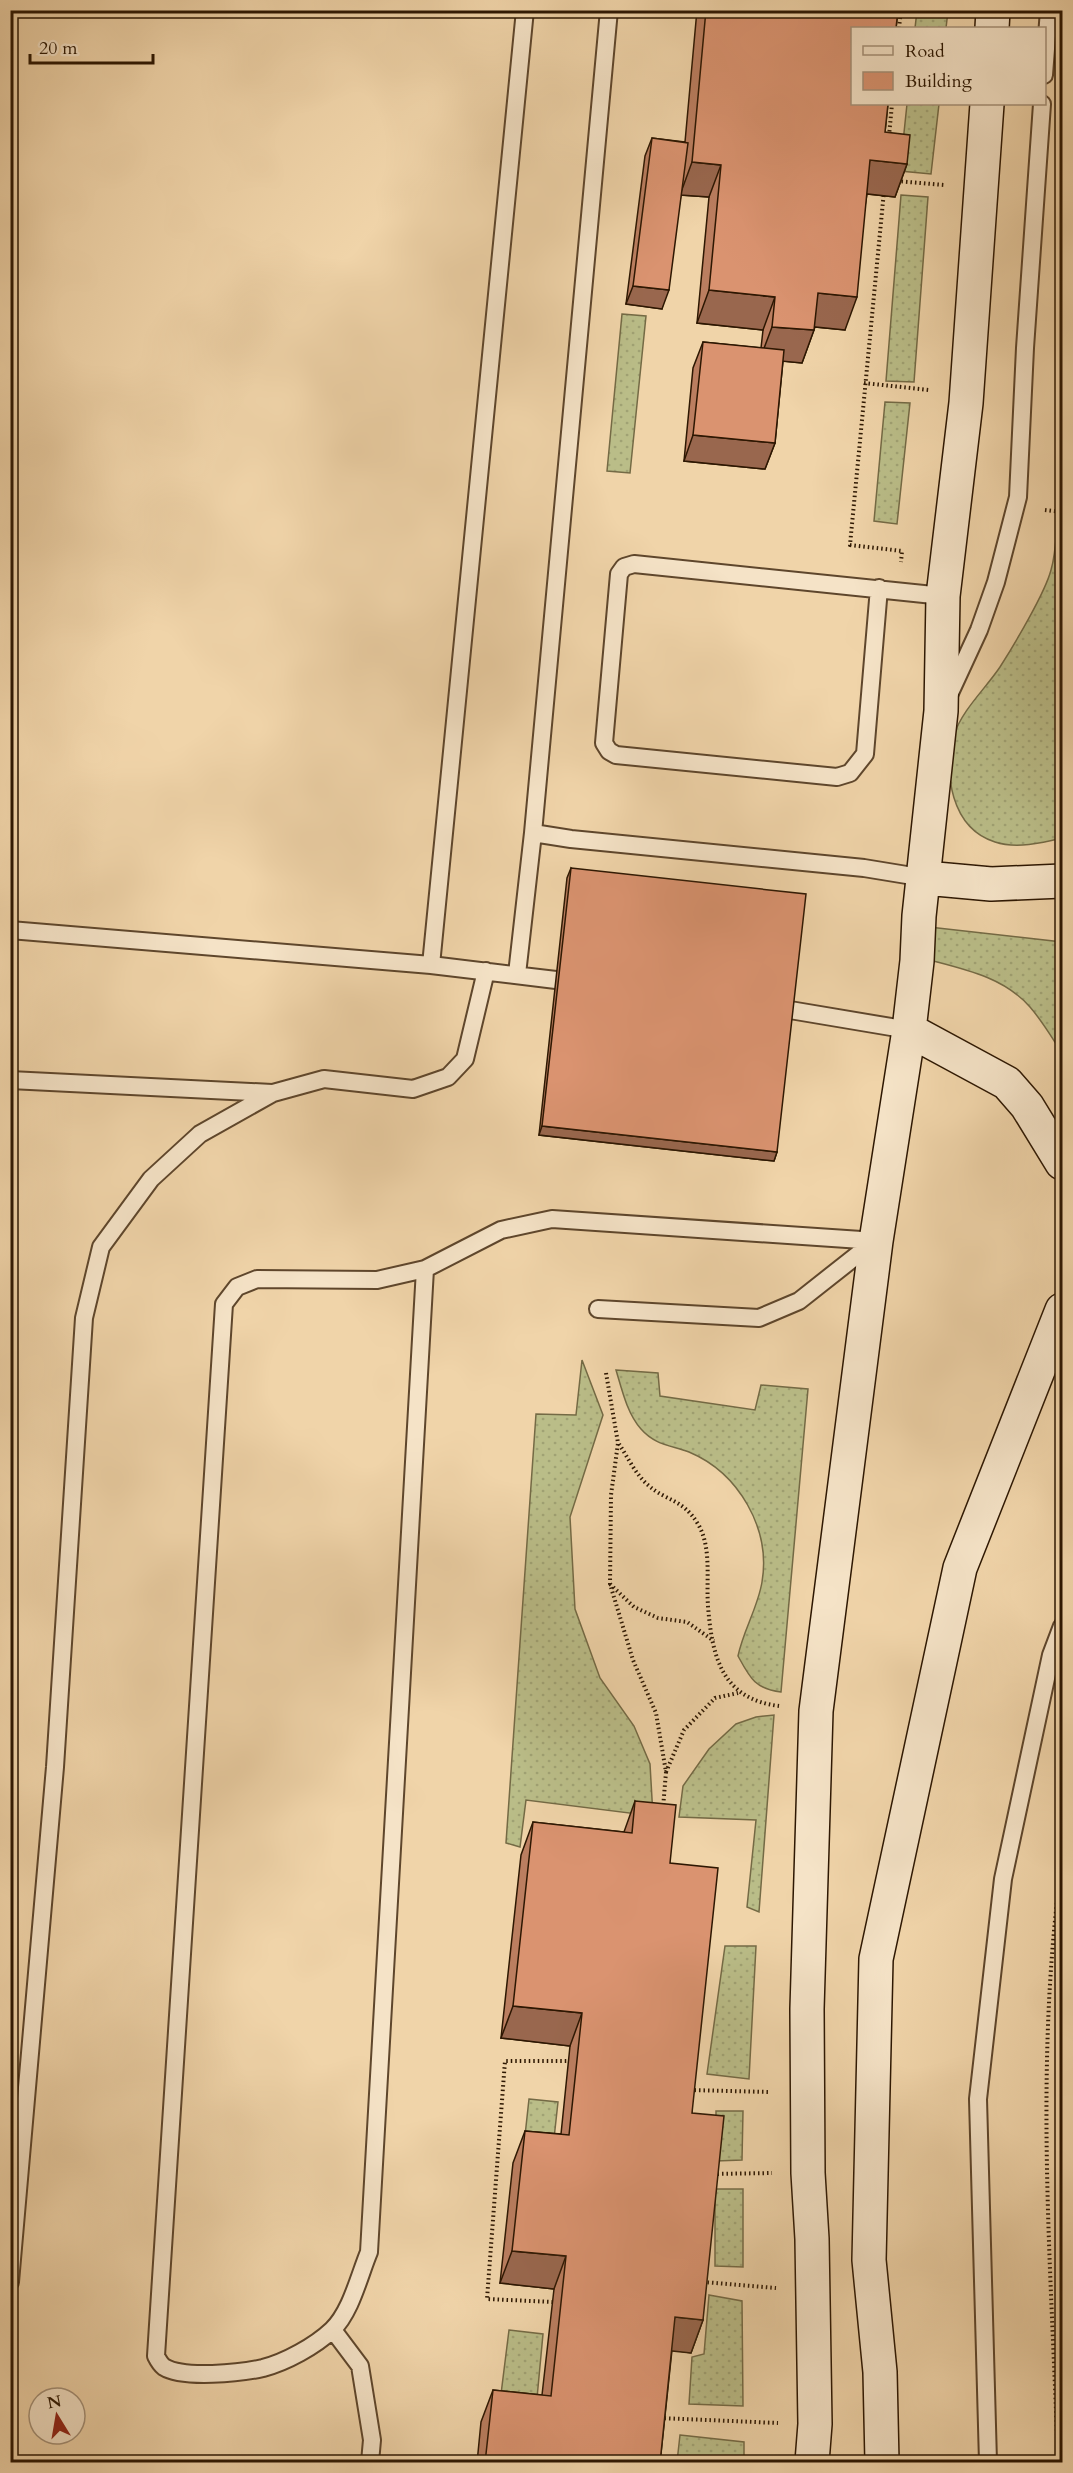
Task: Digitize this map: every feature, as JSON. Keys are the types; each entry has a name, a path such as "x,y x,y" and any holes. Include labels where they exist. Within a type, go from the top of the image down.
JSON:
{"main road":[{"path":"992,27 993,10"},
{"path":"812,2463 815,2424 808,2173 807,2009 816,1711 876,1241 909,1030 941,711 944,584 966,394 987,105"},
{"path":"925,878 991,884 1062,881"},
{"path":"909,1030 1007,1083 1027,1106 1062,1163"},
{"path":"882,2463 880,2372 868,2260 876,1959 960,1568 1062,1310"}],"lane":[{"path":"431,965 525,10"},
{"path":"517,974 533,833 609,10"},
{"path":"1046,49 1049,10"},
{"path":"941,711 986,611 1018,497 1025,348 1042,105"},
{"path":"879,588 865,754 850,773 837,777 616,755 609,751 604,743 619,574 624,567 634,564 879,588 944,584"},
{"path":"533,833 571,839 864,868 925,878"},
{"path":"10,930 431,965 556,980"},
{"path":"10,2282 56,1767 84,1318 101,1247 151,1179 200,1134 273,1093 324,1079 413,1089 448,1077 465,1059 486,971"},
{"path":"790,1010 909,1030"},
{"path":"10,1080 273,1093"},
{"path":"425,1269 369,2252 346,2308 333,2330 307,2348 264,2367 209,2374 170,2370 161,2365 156,2356 224,1304 237,1287 257,1279 308,1282 377,1280 425,1269 501,1230 552,1219 876,1241"},
{"path":"598,1310 759,1318 799,1301 876,1241"},
{"path":"988,2463 978,2099 1003,1879 1051,1655 1062,1626"},
{"path":"333,2330 360,2366 372,2440 370,2463"}],"path":[{"path":"900,27 901,10"},
{"path":"888,147 892,105"},
{"path":"885,180 850,545 902,551 900,571 944,584"},
{"path":"895,181 981,188"},
{"path":"864,383 966,394"},
{"path":"606,1373 618,1443 611,1495 610,1584 633,1660 656,1713 666,1772 662,1818"},
{"path":"618,1443 648,1485 684,1505 699,1526 709,1566 708,1606 719,1667 738,1693 763,1704 816,1711"},
{"path":"610,1584 634,1607 658,1618 687,1622 714,1641"},
{"path":"666,1772 684,1730 715,1698 738,1693"},
{"path":"1058,2463 1047,2081 1051,1958 1062,1862"},
{"path":"553,2302 487,2299 505,2061 569,2061"},
{"path":"686,2089 807,2093"},
{"path":"710,2174 808,2173"},
{"path":"699,2282 812,2290"},
{"path":"656,2418 815,2424"}],"green space":[{"path":"917,11 948,11 946,27 915,27"},
{"path":"907,105 939,105 931,174 900,171"},
{"path":"901,195 928,197 914,382 886,381"},
{"path":"622,314 646,316 630,473 607,471"},
{"path":"885,402 910,403 897,524 874,521"},
{"path":"1058,516 1062,516 1062,838 1029,844 1003,844 980,835 968,825 960,812 951,782 951,750 954,735 963,717 1000,667 1021,633 1048,580 1053,564"},
{"path":"929,927 1062,942 1062,1053 1030,1007 1008,988 996,981 955,966 926,959"},
{"path":"582,1360 603,1415 570,1517 575,1609 600,1678 634,1726 650,1764 653,1816 526,1800 520,1847 506,1843 536,1414 576,1415"},
{"path":"616,1370 658,1373 660,1396 755,1410 761,1385 808,1389 781,1692 765,1688 754,1681 738,1656 762,1582 761,1542 748,1505 723,1474 707,1461 689,1452 663,1444 641,1429 629,1409"},
{"path":"774,1715 759,1912 747,1907 756,1820 679,1817 683,1786 709,1749 736,1724 756,1717"},
{"path":"725,1946 756,1946 749,2079 707,2074"},
{"path":"529,2099 558,2102 551,2166 522,2163"},
{"path":"716,2111 743,2111 742,2160 716,2161"},
{"path":"715,2189 743,2189 743,2267 715,2266"},
{"path":"709,2295 742,2301 743,2406 689,2404 692,2357 704,2354"},
{"path":"509,2330 543,2334 537,2398 501,2394"},
{"path":"680,2435 744,2442 744,2462 677,2462"}],"building":[{"path":"706,10 898,10 896,27 851,27 851,105 888,105 885,132 910,135 907,164 870,160 857,297 818,293 814,330 772,327 775,297 709,290 721,165 692,162"},
{"path":"652,138 688,143 669,290 633,286"},
{"path":"703,342 784,350 775,443 693,435"},
{"path":"571,868 806,894 777,1152 542,1126"},
{"path":"635,1801 676,1805 670,1863 718,1868 692,2113 724,2116 703,2320 675,2317 660,2463 485,2463 493,2390 551,2396 566,2256 512,2251 525,2131 569,2135 582,2013 513,2006 533,1822 632,1833"}]}
